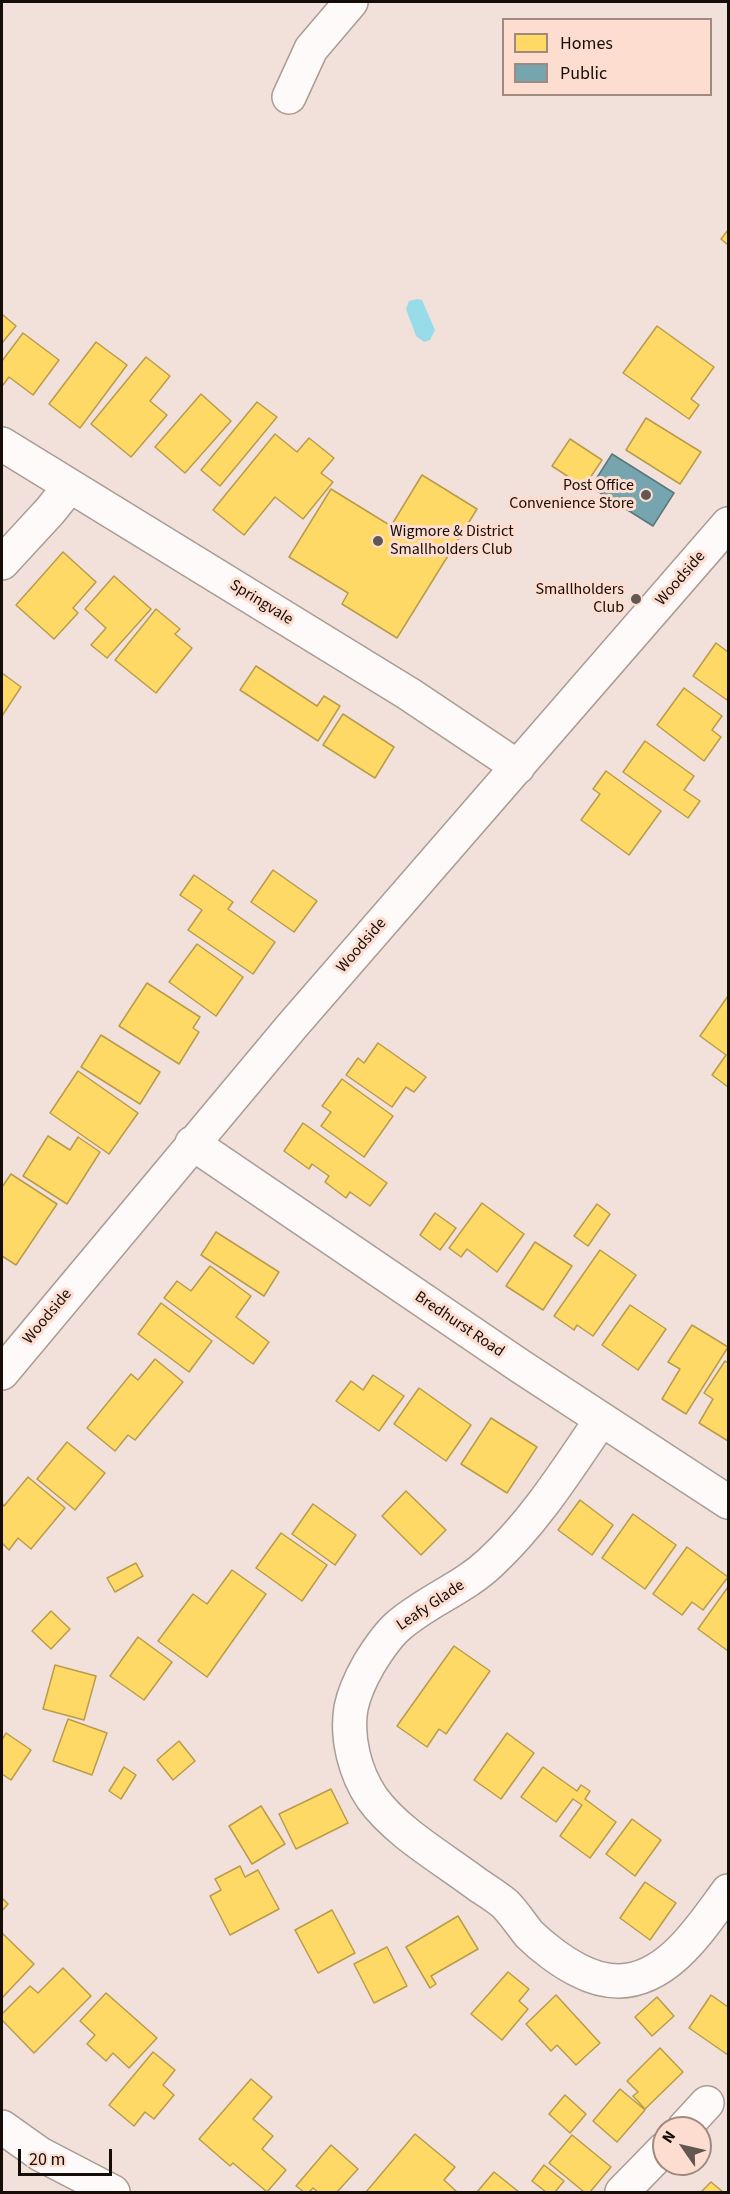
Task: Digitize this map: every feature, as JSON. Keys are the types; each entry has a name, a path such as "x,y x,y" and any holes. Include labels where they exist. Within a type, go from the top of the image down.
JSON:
{"street":[{"path":"289,97 311,49 351,2"},
{"name":"Springvale","path":"2,444 410,694 518,767"},
{"path":"2,563 51,512 70,486"},
{"name":"Woodside","path":"2,1373 192,1143 729,524"},
{"name":"Bredhurst Road","path":"192,1143 601,1420 729,1502"},
{"name":"Leafy Glade","path":"601,1420 524,1528 489,1564 465,1584 428,1605 396,1628 379,1648 361,1678 351,1707 349,1730 353,1753 361,1779 373,1799 394,1823 505,1904 531,1935 558,1958 601,1980 621,1981 641,1978 660,1968 699,1930 729,1891"},
{"path":"695,2116 707,2103"},
{"path":"2,2127 40,2154 112,2193"},
{"path":"622,2193 652,2162"}],"water":[{"path":"422,300 435,330 430,340 424,342 416,336 406,309 409,301"}],"building: Homes":[{"path":"728,230 728,245 721,239"},
{"path":"3,315 16,326 2,343 2,317"},
{"path":"657,326 714,367 691,399 699,405 689,419 623,373"},
{"path":"23,333 59,360 33,395 9,377 2,384 2,361"},
{"path":"96,342 127,365 80,428 49,404"},
{"path":"146,357 170,376 150,401 167,415 131,457 91,424"},
{"path":"201,394 231,421 185,473 155,447"},
{"path":"257,402 277,417 220,486 201,470"},
{"path":"646,418 701,452 680,484 626,450"},
{"path":"275,434 297,452 309,438 334,458 321,473 333,482 303,519 275,497 244,535 213,510"},
{"path":"570,439 602,460 584,487 552,466"},
{"name":"Wigmore & District Smallholders Club","path":"422,475 477,509 397,638 342,604 348,593 289,557 331,489 391,526"},
{"path":"63,552 96,582 73,608 78,613 54,639 16,605"},
{"path":"114,576 151,609 107,658 91,645 106,628 85,609"},
{"path":"156,609 180,629 175,634 192,648 156,693 115,660"},
{"path":"716,643 728,652 727,700 693,676"},
{"path":"256,666 317,706 324,696 340,706 318,741 240,690"},
{"path":"2,673 21,687 2,716"},
{"path":"684,688 722,716 712,730 721,737 704,761 657,725"},
{"path":"343,714 394,747 375,778 323,745"},
{"path":"645,741 694,776 684,790 700,801 688,818 623,772"},
{"path":"606,771 661,811 629,855 581,820 600,794 593,789"},
{"path":"273,870 317,901 294,932 251,902"},
{"path":"194,875 233,902 228,909 275,942 253,974 188,930 202,910 180,895"},
{"path":"197,944 243,977 216,1016 169,982"},
{"path":"147,983 200,1017 193,1028 199,1032 179,1064 119,1026"},
{"path":"728,996 728,1087 712,1075 726,1055 700,1036"},
{"path":"101,1035 160,1072 140,1104 81,1067"},
{"path":"378,1043 426,1077 414,1092 406,1087 392,1107 346,1075 358,1058 364,1063"},
{"path":"78,1071 138,1113 109,1154 50,1113"},
{"path":"342,1079 393,1116 364,1157 321,1126 331,1112 322,1106"},
{"path":"303,1123 387,1183 370,1206 350,1192 346,1198 325,1182 329,1176 312,1164 309,1169 284,1151"},
{"path":"48,1136 70,1150 78,1137 100,1152 67,1204 23,1176"},
{"path":"11,1174 57,1204 16,1265 2,1256 2,1187"},
{"path":"482,1203 524,1234 497,1272 467,1249 461,1257 449,1248"},
{"path":"597,1204 610,1214 588,1246 574,1236"},
{"path":"435,1213 456,1228 440,1250 420,1235"},
{"path":"216,1232 279,1272 264,1296 201,1255"},
{"path":"535,1242 572,1266 543,1310 506,1286"},
{"path":"600,1250 636,1275 593,1336 577,1325 574,1330 554,1316"},
{"path":"210,1266 251,1296 236,1317 269,1342 253,1364 164,1298 177,1281 191,1291"},
{"path":"161,1303 212,1341 189,1372 138,1334"},
{"path":"630,1305 666,1329 638,1370 602,1345"},
{"path":"692,1325 728,1347 686,1414 662,1399 680,1369 668,1362"},
{"path":"155,1359 183,1382 135,1440 128,1435 115,1451 87,1428 131,1374 138,1380"},
{"path":"725,1361 728,1363 728,1441 699,1423 713,1399 704,1393"},
{"path":"373,1375 404,1396 379,1431 336,1401 351,1381 363,1390"},
{"path":"419,1388 471,1425 446,1461 394,1424"},
{"path":"491,1418 537,1447 507,1493 461,1464"},
{"path":"67,1442 105,1473 75,1510 37,1479"},
{"path":"28,1477 65,1508 31,1549 18,1538 9,1550 2,1543 2,1503 4,1506"},
{"path":"406,1491 446,1530 421,1555 382,1516"},
{"path":"580,1500 613,1525 592,1555 558,1530"},
{"path":"313,1504 356,1535 335,1565 292,1534"},
{"path":"633,1514 676,1545 645,1589 602,1558"},
{"path":"281,1533 327,1565 302,1601 256,1568"},
{"path":"687,1547 728,1577 703,1610 692,1602 682,1615 653,1594"},
{"path":"136,1563 143,1576 115,1592 107,1578"},
{"path":"232,1570 266,1594 207,1677 158,1641 193,1594 207,1604"},
{"path":"728,1587 728,1651 698,1629"},
{"path":"51,1611 70,1629 51,1649 32,1631"},
{"path":"138,1637 172,1662 144,1700 110,1676"},
{"path":"454,1646 490,1671 446,1734 439,1729 427,1747 397,1726"},
{"path":"55,1665 96,1676 84,1720 43,1709"},
{"path":"68,1719 107,1733 92,1775 53,1761"},
{"path":"6,1733 31,1750 11,1780 2,1774 2,1740"},
{"path":"507,1733 534,1753 501,1799 474,1780"},
{"path":"179,1741 195,1761 173,1780 157,1760"},
{"path":"124,1767 136,1775 121,1799 109,1791"},
{"path":"543,1767 577,1791 581,1785 590,1791 585,1799 616,1822 590,1858 560,1836 582,1805 573,1799 556,1822 521,1797"},
{"path":"331,1789 348,1823 296,1849 279,1814"},
{"path":"261,1806 285,1844 252,1864 229,1826"},
{"path":"632,1819 661,1840 635,1876 606,1854"},
{"path":"240,1866 245,1877 258,1870 279,1909 230,1935 210,1896 221,1890 215,1879"},
{"path":"645,1882 676,1903 650,1940 620,1918"},
{"path":"2,1898 8,1904 2,1911"},
{"path":"332,1910 355,1953 318,1973 295,1930"},
{"path":"458,1916 478,1949 431,1976 436,1984 430,1988 406,1947"},
{"path":"2,1933 34,1964 2,1998"},
{"path":"387,1947 407,1986 374,2003 354,1964"},
{"path":"63,1968 91,1996 34,2053 2,2020 2,2014 30,1986 38,1993"},
{"path":"508,1972 529,1989 519,2001 528,2009 502,2040 471,2014"},
{"path":"106,1993 157,2038 129,2068 113,2053 106,2061 87,2044 95,2035 80,2021"},
{"path":"556,1995 600,2043 576,2065 557,2045 551,2051 526,2024"},
{"path":"711,1995 728,2007 728,2055 689,2028"},
{"path":"657,1997 674,2016 652,2036 635,2017"},
{"path":"660,2048 683,2072 645,2109 633,2096 638,2092 627,2081"},
{"path":"153,2052 175,2070 163,2085 174,2095 154,2119 145,2112 134,2126 109,2105"},
{"path":"251,2079 272,2097 253,2119 273,2136 262,2149 286,2170 267,2192 233,2163 230,2166 199,2139"},
{"path":"620,2089 645,2110 617,2142 593,2121"},
{"path":"565,2095 586,2114 570,2133 549,2114"},
{"path":"415,2134 455,2167 444,2180 456,2191 366,2192"},
{"path":"572,2135 611,2167 590,2192 584,2192 549,2163"},
{"path":"331,2145 358,2169 337,2192 318,2192 313,2188 309,2192 304,2192 296,2186"},
{"path":"544,2165 564,2181 555,2192 546,2192 532,2181"},
{"path":"494,2172 519,2192 477,2192"},
{"path":"711,2182 723,2192 701,2192"}],"building: Public":[{"path":"612,454 674,493 653,526 591,487"}],"place":[{"name":"Post Office Convenience Store","path":"646,495"},
{"name":"Wigmore & District Smallholders Club","path":"378,541"},
{"name":"Smallholders Club","path":"636,599"}]}
